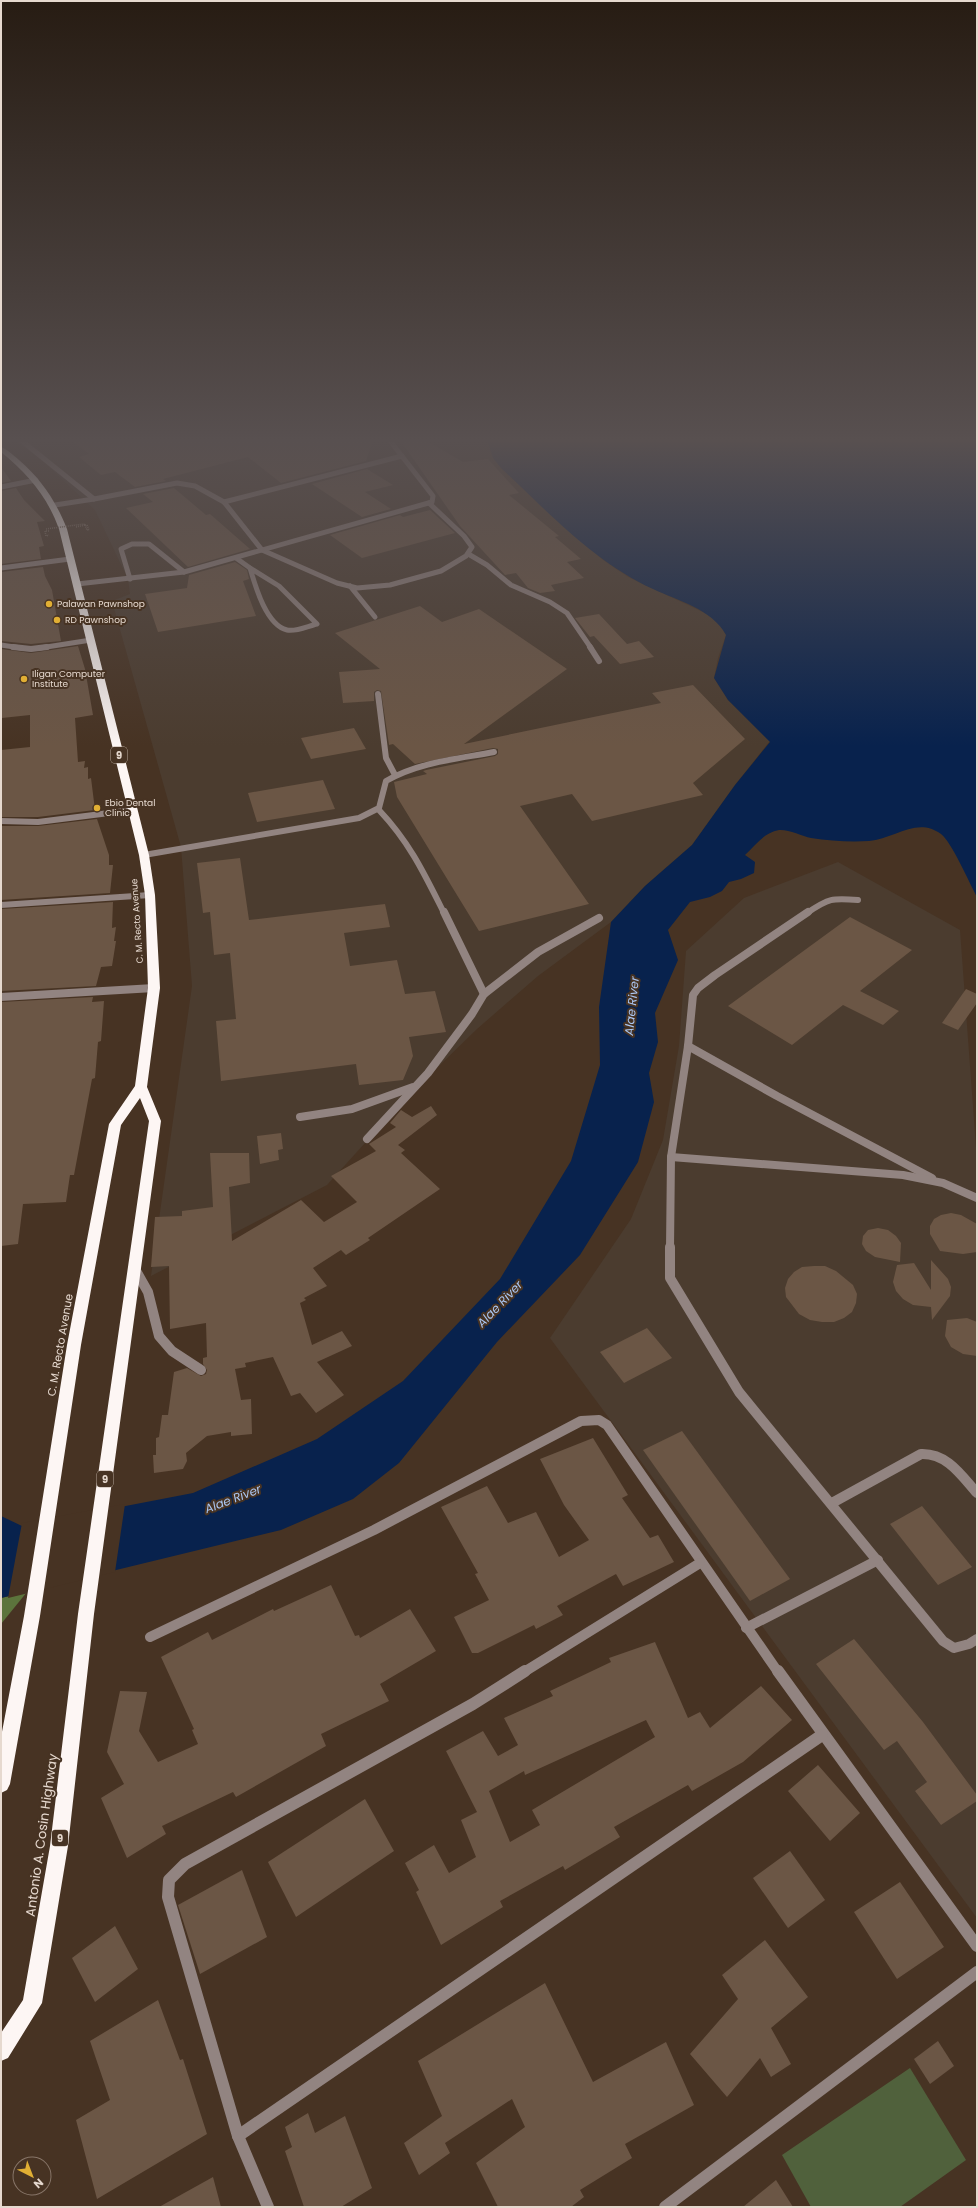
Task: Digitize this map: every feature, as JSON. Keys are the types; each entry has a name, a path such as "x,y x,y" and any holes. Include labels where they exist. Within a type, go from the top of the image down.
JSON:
{"highway":[{"name":"C. M. Recto Avenue","path":"1,1784 32,1616 74,1345 115,1124 141,1087 154,988 150,895 144,855 66,540"},
{"name":"C. M. Recto Avenue","path":"86,1614 155,1121 141,1087"},
{"name":"Antonio A. Cosin Highway","path":"1,2051 32,2003 59,1846 86,1614"}],"street":[{"path":"254,540 262,550 337,583 364,588 379,586 437,572 457,564 470,555 472,547 467,540"},
{"path":"77,584 184,572 298,540"},
{"path":"130,579 121,549 132,544 149,544 184,572"},
{"path":"470,555 487,565 511,585 550,602 567,613 577,625 599,661"},
{"path":"236,558 279,586 317,624 295,630 286,630 276,622 265,609 259,597 250,568"},
{"path":"1,568 70,559"},
{"path":"350,586 375,617"},
{"path":"1,645 31,649 91,640"},
{"path":"378,694 386,758 395,776"},
{"path":"144,855 359,818 378,810 382,804 386,781 395,776 410,769 494,752"},
{"path":"1,820 38,822 133,810"},
{"path":"378,810 399,831 416,856 484,994"},
{"path":"1,905 150,895"},
{"path":"858,900 834,898 823,902 698,988 693,996 688,1046 671,1157 670,1278 739,1392 942,1640 954,1648 969,1644 977,1639"},
{"path":"367,1139 428,1073 472,1014 484,994 538,952 599,918"},
{"path":"1,997 154,988"},
{"path":"688,1046 804,1111 938,1180 964,1189 977,1198"},
{"path":"300,1117 352,1109 416,1086"},
{"path":"671,1157 867,1172 938,1180"},
{"path":"135,1269 148,1292 159,1336 172,1351 201,1370"},
{"path":"150,1637 374,1530 581,1421 589,1419 599,1420 606,1425 700,1563 822,1735 977,1946"},
{"path":"832,1504 921,1454 930,1452 947,1460 977,1493"},
{"path":"746,1628 878,1560"},
{"path":"268,2207 238,2136 168,1898 169,1880 185,1864 473,1704 700,1563"},
{"path":"238,2136 822,1735"},
{"path":"665,2207 977,1972"}],"shaded area":[{"path":"109,540 580,540 603,560 628,577 707,614 720,624 726,635 718,658 714,678 728,700 770,741 735,785 692,845 645,886 611,922 538,976 477,1029 403,1101 327,1185 151,1276 192,986 181,847 112,601 130,594 128,579"},
{"path":"838,862 960,930 977,1161 977,1918 550,1338 631,1219 663,1140 679,1046 686,951 744,898"}],"green space":[{"path":"27,1592 1,1624 1,1598"},
{"path":"910,2068 966,2160 900,2207 811,2207 782,2155"}],"water":[{"name":"Alae River","path":"578,540 977,540 977,897 950,845 941,834 932,829 923,827 914,828 869,841 818,839 783,830 768,834 756,843 745,855 755,862 754,873 741,879 729,882 722,891 710,897 690,902 668,930 678,960 655,1013 658,1042 649,1073 654,1102 638,1162 580,1255 497,1342 399,1463 353,1499 281,1530 1,1598 1,1516 22,1526 193,1493 317,1439 403,1381 500,1279 571,1161 600,1065 599,1007 611,922 645,886 692,845 735,785 770,742 728,700 714,678 726,635 720,626 703,612 632,578"}],"pier":[{"path":"125,1504 115,1572 8,1598 22,1523"}],"building":[{"path":"1,540 42,540 44,546 39,547 41,559 1,564"},
{"path":"160,540 240,540 250,549 188,567"},
{"path":"337,540 429,540 362,558"},
{"path":"473,540 559,540 581,559 567,562 584,578 551,585 555,591 540,593 528,588 516,573 505,575"},
{"path":"235,562 247,570 249,579 243,581 256,616 158,632 145,594 187,588 189,575"},
{"path":"43,567 45,576 52,590 61,641 31,644 1,641 1,572"},
{"path":"420,606 442,622 479,609 567,669 464,744 661,703 652,693 693,685 745,739 693,783 703,795 592,821 572,794 520,806 589,904 479,931 397,797 394,782 427,774 423,771 426,770 495,756 498,754 498,749 493,748 415,764 393,744 389,745 381,691 377,690 374,692 374,701 343,703 339,672 380,669 335,633"},
{"path":"599,614 627,644 639,641 654,657 620,664 594,636 590,637 575,618"},
{"path":"78,646 85,669 93,715 75,718 78,762 85,761 84,768 88,767 88,779 91,778 95,810 38,817 1,817 1,750 30,747 30,715 2,718 1,649 31,653"},
{"path":"354,728 366,749 311,759 301,738"},
{"path":"323,780 335,809 257,822 248,793"},
{"path":"97,819 109,855 109,865 113,865 110,893 1,900 1,826 38,826"},
{"path":"240,858 249,920 385,904 390,927 344,933 350,966 397,960 405,994 435,991 446,1032 409,1037 413,1056 403,1080 359,1085 356,1064 221,1081 216,1021 236,1019 230,953 214,955 210,912 203,913 197,863"},
{"path":"113,902 112,928 116,927 114,941 116,941 112,966 101,967 96,986 1,991 1,909"},
{"path":"850,917 912,950 860,991 899,1011 883,1025 843,1005 792,1045 728,1006"},
{"path":"966,989 977,994 977,1003 958,1030 942,1023"},
{"path":"93,997 92,1002 104,1001 101,1041 98,1042 95,1078 92,1079 74,1175 70,1175 66,1202 23,1204 18,1244 1,1246 1,1002"},
{"path":"431,1106 437,1115 398,1145 405,1150 401,1153 440,1189 368,1238 370,1240 346,1255 341,1250 313,1268 327,1286 304,1298 306,1300 300,1303 312,1345 342,1331 352,1346 317,1362 344,1395 316,1413 300,1393 291,1396 273,1357 245,1363 246,1367 235,1369 241,1400 251,1399 252,1434 231,1436 231,1432 207,1436 186,1453 187,1461 183,1469 154,1473 153,1455 156,1455 156,1438 159,1437 162,1415 168,1415 174,1372 187,1368 201,1376 206,1374 207,1370 203,1364 203,1358 207,1357 206,1323 170,1329 169,1266 151,1267 155,1217 182,1216 182,1211 213,1207 210,1153 249,1153 250,1183 229,1187 232,1241 301,1200 324,1222 357,1202 331,1176 376,1151 369,1144 396,1127 390,1123 401,1110 412,1117"},
{"path":"281,1133 283,1149 278,1150 279,1160 260,1164 257,1136"},
{"path":"951,1213 961,1215 977,1224 977,1252 963,1254 940,1251 930,1234 930,1226 934,1219 941,1215"},
{"path":"878,1228 888,1230 896,1236 901,1243 900,1262 875,1257 866,1251 862,1244 863,1236 868,1230"},
{"path":"931,1260 948,1279 951,1287 950,1296 932,1320 931,1307 913,1305 903,1299 896,1291 893,1282 897,1265 914,1263 931,1290"},
{"path":"825,1266 836,1271 853,1285 857,1294 856,1303 852,1312 844,1318 834,1322 810,1320 799,1314 786,1297 785,1288 788,1279 794,1272 802,1267"},
{"path":"967,1318 977,1322 977,1356 963,1354 951,1347 945,1336 947,1320"},
{"path":"647,1328 672,1358 624,1383 600,1352"},
{"path":"682,1431 790,1579 750,1601 643,1450"},
{"path":"593,1438 628,1495 622,1498 650,1538 658,1535 674,1562 623,1586 616,1574 557,1606 563,1615 536,1629 534,1625 478,1653 472,1653 454,1617 489,1600 475,1574 478,1573 441,1507 487,1486 508,1523 536,1512 559,1557 589,1540 564,1505 540,1459"},
{"path":"922,1506 972,1567 938,1585 890,1524"},
{"path":"331,1585 355,1636 359,1635 360,1638 410,1609 436,1651 380,1684 389,1701 321,1734 326,1746 236,1797 233,1792 162,1826 166,1834 127,1858 101,1798 124,1784 107,1752 120,1691 147,1692 139,1731 158,1762 198,1744 192,1730 194,1729 161,1657 208,1632 212,1640 273,1609 274,1611"},
{"path":"854,1639 923,1722 977,1795 977,1801 941,1825 915,1791 927,1782 897,1741 884,1750 816,1664"},
{"path":"655,1642 688,1718 700,1712 710,1728 761,1686 792,1720 743,1762 692,1791 688,1785 614,1827 620,1837 565,1870 563,1866 500,1901 503,1907 441,1945 416,1892 419,1890 405,1863 434,1845 449,1873 476,1857 461,1820 477,1812 446,1751 483,1731 498,1756 518,1745 504,1718 553,1696 550,1691 611,1662 609,1658","holes":["646,1720 655,1737 532,1810 540,1825 510,1842 489,1791 524,1771 525,1775"]},
{"path":"818,1765 860,1813 830,1841 788,1791"},
{"path":"365,1799 394,1851 296,1917 268,1862"},
{"path":"790,1851 825,1900 788,1928 753,1878"},
{"path":"242,1870 267,1937 200,1974 178,1905"},
{"path":"900,1882 944,1947 897,1979 854,1912"},
{"path":"115,1926 138,1969 95,2002 72,1958"},
{"path":"765,1940 808,1997 771,2028 791,2064 771,2077 760,2058 727,2097 690,2054 738,1999 722,1975"},
{"path":"545,1983 593,2082 666,2042 694,2105 625,2144 632,2158 580,2190 584,2197 571,2207 498,2207 476,2163 525,2127 512,2099 445,2143 450,2153 419,2175 404,2143 442,2116 418,2061"},
{"path":"158,2000 180,2060 183,2059 207,2134 97,2199 76,2120 110,2100 90,2041"},
{"path":"938,2041 954,2066 930,2084 914,2059"},
{"path":"308,2113 315,2133 345,2116 372,2188 341,2207 304,2207 285,2151 292,2147 285,2127"},
{"path":"213,2177 221,2207 159,2207"},
{"path":"776,2180 793,2207 743,2207"}],"place":[{"name":"Palawan Pawnshop","path":"49,604"},
{"name":"RD Pawnshop","path":"57,620"},
{"name":"Iligan Computer Institute","path":"24,679"},
{"name":"Ebio Dental Clinic","path":"97,808"}]}
